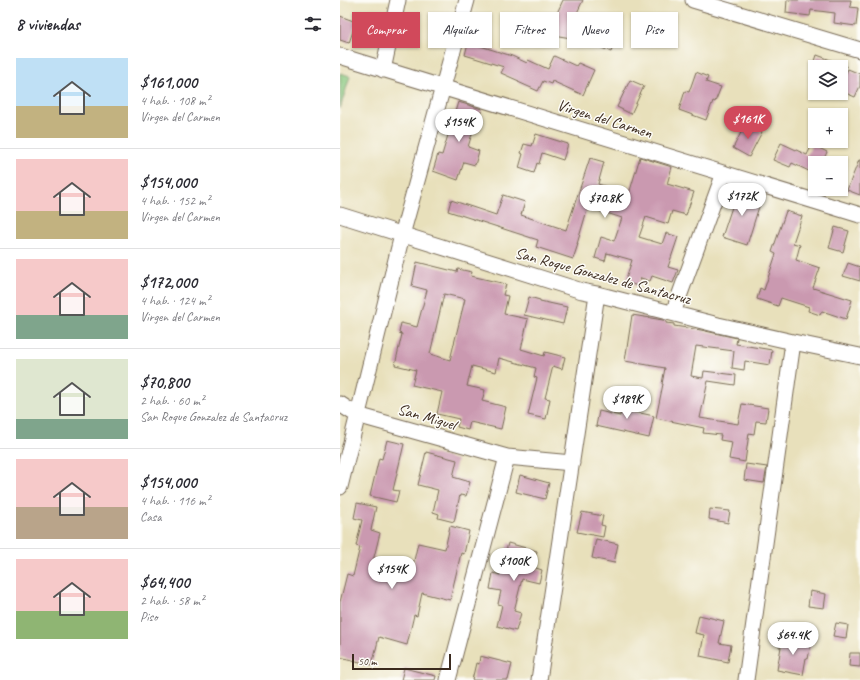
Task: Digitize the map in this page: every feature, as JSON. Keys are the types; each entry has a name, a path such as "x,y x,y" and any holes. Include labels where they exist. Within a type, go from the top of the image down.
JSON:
{"street":[{"path":"383,70 398,0"},
{"path":"340,488 402,235 467,0"},
{"path":"693,0 860,50"},
{"name":"Virgen del Carmen","path":"340,56 860,215"},
{"path":"673,313 724,173"},
{"name":"San Roque Gonzalez de Santacruz","path":"340,215 582,291 718,325 860,356"},
{"path":"539,680 598,294"},
{"path":"746,680 793,342"},
{"name":"San Miguel","path":"340,404 357,415 507,457 572,463"},
{"path":"448,680 507,457"}],"green space":[{"path":"340,73 350,76 340,109"}],"building":[{"path":"563,0 583,0 577,12 567,12 567,37 559,36 559,12 558,12"},
{"path":"787,0 851,0 850,7 858,8 856,26 834,23 835,13 811,10 810,16 786,13"},
{"path":"340,16 352,20 352,34 349,43 340,40"},
{"path":"467,48 487,48 512,56 527,63 528,60 548,69 554,56 576,66 578,63 594,70 583,95 552,81 551,84 543,81 538,91 501,73 504,67 465,55"},
{"path":"602,48 613,48 611,52"},
{"path":"817,55 831,60 815,60"},
{"path":"848,69 860,74 860,86 855,97 848,94"},
{"path":"696,72 708,77 706,82 721,87 715,102 713,101 706,120 679,110 685,91 689,92"},
{"path":"630,80 644,86 631,114 617,107"},
{"path":"458,102 482,109 477,124 475,124 468,147 479,151 475,165 464,162 458,180 433,171 438,154 442,155"},
{"path":"746,123 762,132 749,157 733,148"},
{"path":"536,134 568,144 563,160 542,153 539,164 537,163 534,173 519,168 524,144 532,146"},
{"path":"781,143 807,155 810,148 819,148 827,152 825,156 808,156 808,171 792,163 790,167 773,160"},
{"path":"640,157 672,167 667,184 694,192 686,215 672,211 668,224 646,217 639,237 662,244 666,233 678,237 668,267 678,270 673,283 652,276 650,281 641,278 638,286 625,282 632,260 607,253 605,261 595,258 601,237 614,241 622,218 588,207 573,259 536,247 538,240 448,211 451,200 496,215 503,195 525,202 521,215 566,230 590,158 604,162 598,184 629,194"},
{"path":"860,160 860,195 848,190"},
{"path":"738,189 762,197 747,245 722,237"},
{"path":"786,211 802,216 793,243 800,245 796,260 820,268 813,288 852,300 846,319 822,311 820,315 808,311 809,307 781,298 778,306 757,299 760,288 764,290 776,254 772,252"},
{"path":"835,227 849,231 843,252 829,248"},
{"path":"417,262 457,272 458,269 472,272 471,276 506,284 503,295 508,296 504,314 528,319 521,349 544,356 545,352 565,357 562,369 553,366 545,398 550,399 546,419 528,415 537,378 534,377 536,368 499,358 496,372 472,366 467,386 485,390 482,401 506,407 501,429 470,422 468,430 457,427 459,419 437,414 442,392 412,385 416,370 395,365 402,334 399,333 401,323 417,327 427,290 412,286","holes":["444,294 465,299 450,360 430,354"]},
{"path":"848,263 860,267 860,281 843,276"},
{"path":"529,297 567,307 563,324 524,315"},
{"path":"632,315 663,320 666,321 666,323 674,324 674,326 737,338 736,344 772,350 770,365 745,361 744,370 732,368 734,351 696,346 691,376 703,378 704,371 736,375 735,385 708,381 700,418 738,424 742,404 768,408 766,422 756,421 754,434 749,433 745,462 729,459 732,442 720,440 721,435 703,433 704,428 656,418 665,368 625,361"},
{"path":"623,395 633,396 631,411 654,416 649,438 596,426 599,411 620,416"},
{"path":"387,440 404,444 393,490 399,491 396,502 370,496 379,458 382,459"},
{"path":"426,452 457,460 453,477 470,482 466,496 460,495 454,522 438,518 439,514 433,512 438,490 418,485"},
{"path":"746,464 767,467 764,483 744,480"},
{"path":"520,475 549,483 545,499 516,492"},
{"path":"357,503 376,507 371,530 380,533 372,565 396,571 399,562 413,565 418,543 445,549 450,526 469,531 464,554 461,553 450,600 422,593 417,616 414,615 407,645 379,637 372,665 340,657 340,602 347,574 353,576 360,547 356,546 362,520 354,518"},
{"path":"710,509 730,511 728,523 709,519"},
{"path":"582,512 603,516 601,525 605,526 603,537 577,532"},
{"path":"596,539 618,544 614,563 592,558"},
{"path":"508,543 537,551 533,567 542,570 539,583 522,579 514,611 521,613 516,631 497,626 502,605 498,604 501,591 490,589 493,573 500,575"},
{"path":"810,591 826,594 824,608 808,606"},
{"path":"699,615 724,621 719,643 731,645 728,662 700,656 704,635 695,633"},
{"path":"836,623 848,625 846,638 833,636"},
{"path":"780,637 811,643 808,659 806,658 803,675 777,670 781,647 779,647"},
{"path":"850,653 860,653 860,667 849,666"},
{"path":"480,656 512,664 508,680 472,680 476,663 479,664"},
{"path":"404,668 436,676 435,680 401,680"}]}
